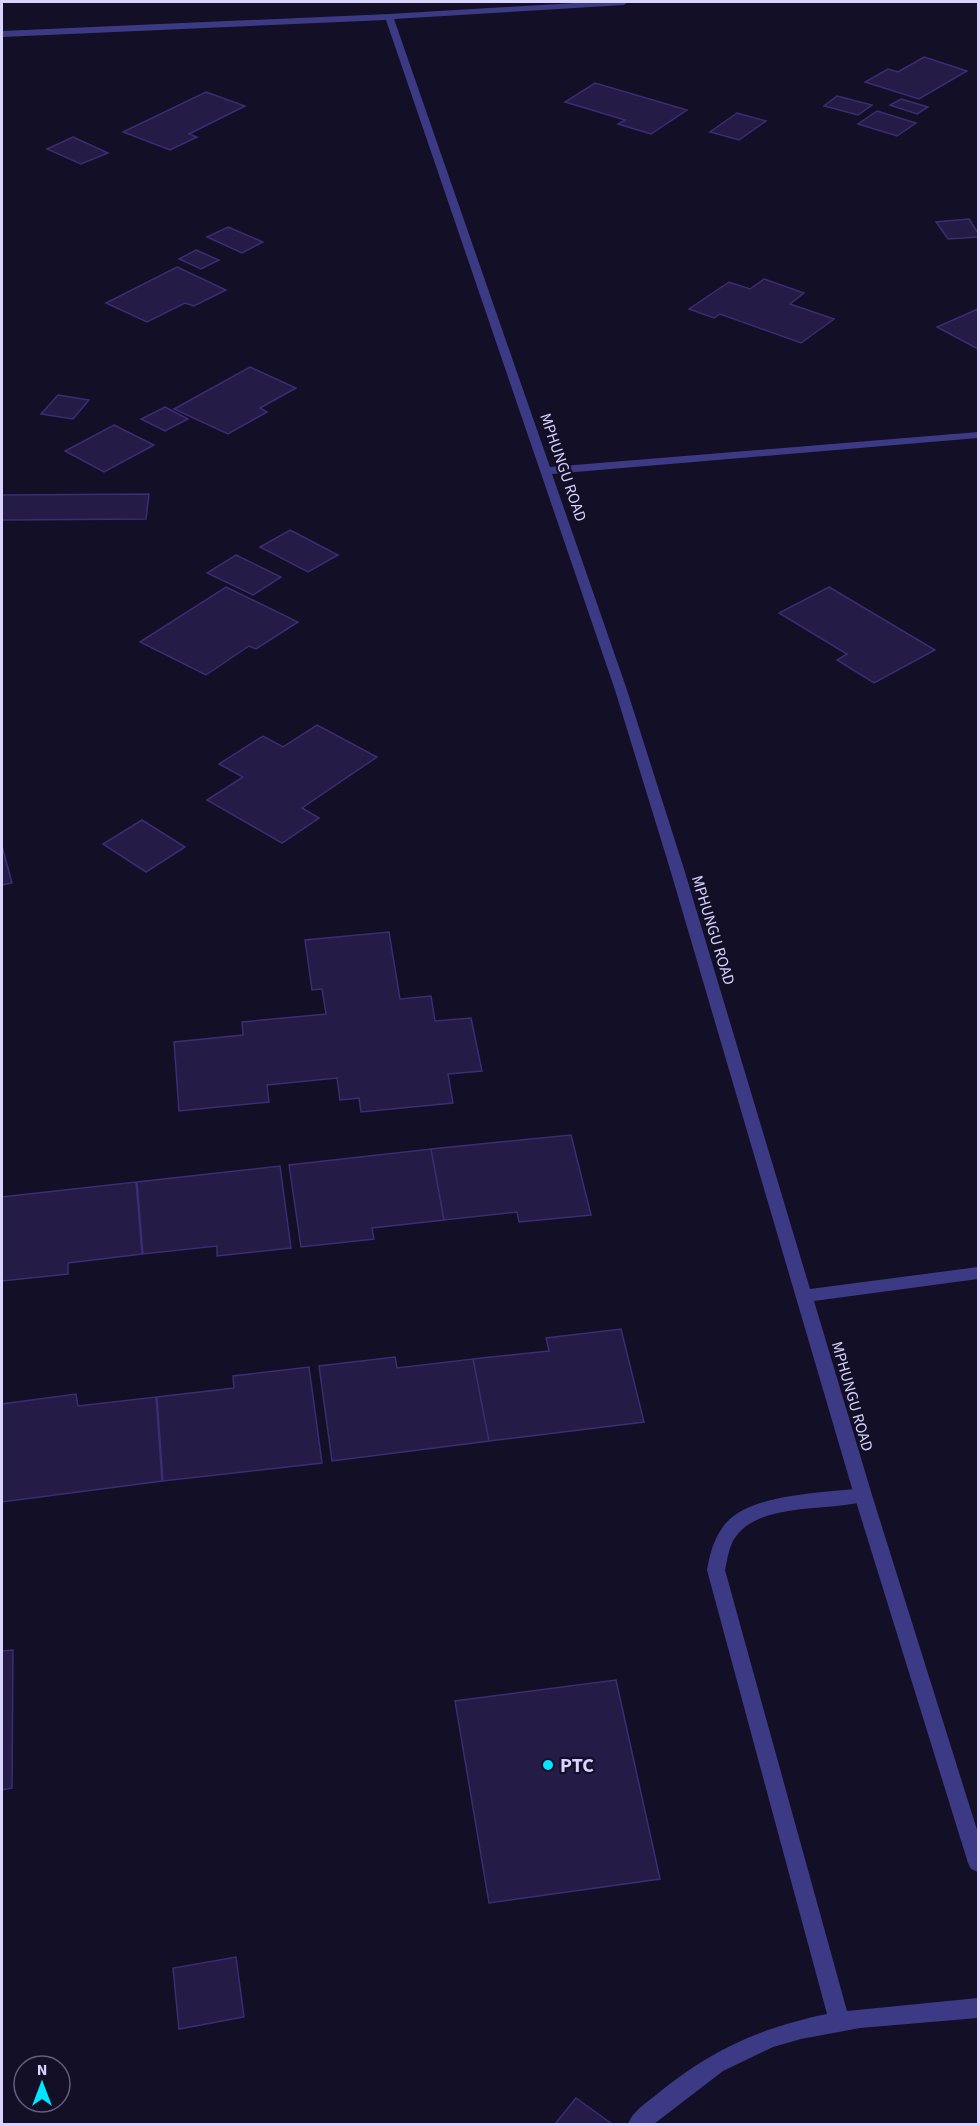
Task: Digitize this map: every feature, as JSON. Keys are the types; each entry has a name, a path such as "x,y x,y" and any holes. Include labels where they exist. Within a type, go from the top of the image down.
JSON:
{"street":[{"path":"2,34 389,16 624,2"},
{"name":"MPHUNGU ROAD","path":"389,16 621,690 674,858 864,1495 978,1863"},
{"path":"546,471 978,435"},
{"path":"805,1296 978,1273"},
{"path":"839,2021 716,1570 718,1552 726,1535 739,1521 756,1511 864,1495"},
{"path":"638,2124 687,2082 746,2048 839,2021 978,2008"}],"building":[{"path":"924,57 967,71 919,99 865,82 888,69 898,72"},
{"path":"595,83 687,110 651,134 618,124 625,120 565,102"},
{"path":"206,92 245,106 189,134 197,137 170,150 123,132"},
{"path":"837,96 872,105 858,115 824,106"},
{"path":"901,99 928,107 917,114 890,105"},
{"path":"877,111 916,123 897,136 858,124"},
{"path":"737,113 766,121 739,140 710,132"},
{"path":"73,137 108,153 81,164 47,149"},
{"path":"969,219 978,237 948,239 936,222"},
{"path":"228,227 263,242 242,253 207,237"},
{"path":"196,250 219,260 201,269 179,259"},
{"path":"177,267 226,290 194,306 185,303 147,322 106,303"},
{"path":"764,279 804,293 790,304 834,319 801,343 720,314 714,318 689,309 729,282 750,289"},
{"path":"978,309 978,349 937,327"},
{"path":"250,367 296,388 260,408 267,412 228,434 174,409"},
{"path":"58,395 89,400 73,419 41,414"},
{"path":"165,407 188,419 165,431 141,419"},
{"path":"114,425 154,445 104,472 65,451"},
{"path":"149,494 146,519 2,520 2,495"},
{"path":"290,530 338,555 308,572 260,547"},
{"path":"236,555 281,577 253,595 207,573"},
{"path":"226,587 298,622 256,649 249,646 206,675 140,642"},
{"path":"829,587 935,650 874,683 837,660 847,654 779,613"},
{"path":"317,725 377,757 302,808 319,818 282,843 207,800 243,777 219,764 263,736 283,747"},
{"path":"142,820 185,847 146,872 103,844"},
{"path":"2,846 12,883 2,885"},
{"path":"389,932 400,999 431,996 435,1021 471,1018 482,1071 448,1074 453,1103 361,1112 359,1098 340,1100 337,1078 267,1085 269,1102 179,1111 174,1042 243,1035 242,1022 326,1014 322,989 312,990 305,940"},
{"path":"571,1135 591,1215 519,1222 517,1212 444,1220 431,1149"},
{"path":"431,1149 444,1220 372,1228 374,1239 301,1247 289,1165"},
{"path":"280,1166 291,1248 217,1256 217,1246 143,1254 137,1182"},
{"path":"136,1182 142,1254 68,1263 68,1274 2,1281 2,1197"},
{"path":"621,1329 644,1422 489,1441 473,1359 549,1351 546,1338"},
{"path":"395,1357 397,1368 473,1359 489,1441 332,1461 319,1366"},
{"path":"309,1367 322,1463 163,1481 157,1397 234,1388 233,1376"},
{"path":"76,1394 78,1406 156,1397 162,1481 2,1502 2,1404"},
{"path":"13,1650 12,1788 2,1790 2,1651"},
{"path":"616,1680 660,1879 489,1903 455,1701"},
{"path":"236,1957 244,2017 179,2029 173,1968"},
{"path":"576,2098 612,2124 555,2124"}],"place":[{"name":"PTC","path":"548,1765"}]}
